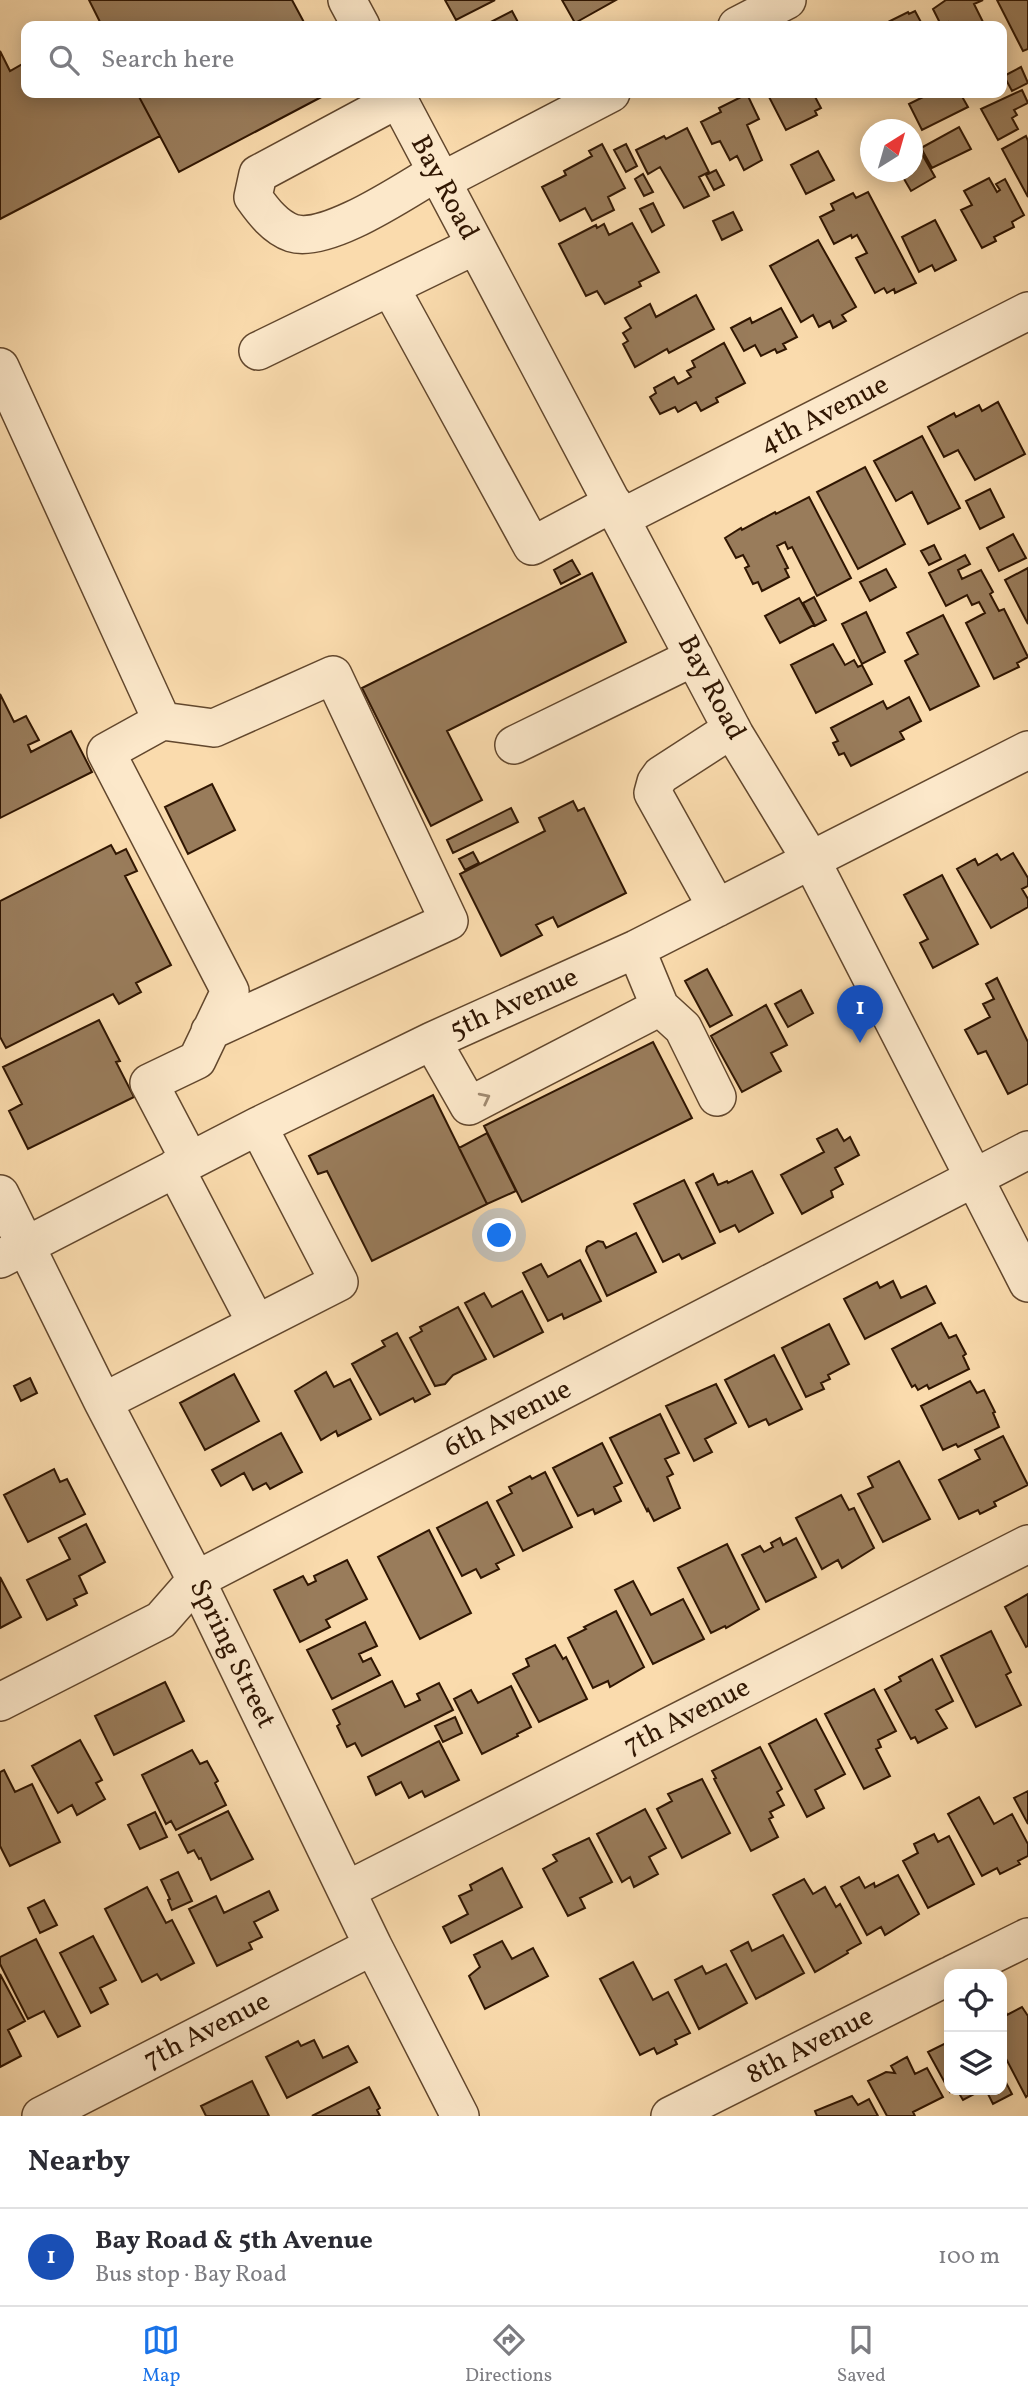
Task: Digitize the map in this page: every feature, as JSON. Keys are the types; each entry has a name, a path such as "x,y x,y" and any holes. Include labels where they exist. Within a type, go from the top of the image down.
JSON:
{"street":[{"path":"347,0 358,21"},
{"path":"747,21 787,0"},
{"path":"392,98 258,174 253,197 266,216 291,233 311,236 344,225 601,98"},
{"name":"Bay Road","path":"397,98 732,729 811,860 1028,1283"},
{"path":"258,351 474,246"},
{"name":"4th Avenue","path":"390,287 532,546 617,511 1028,311"},
{"path":"0,367 162,722"},
{"path":"514,746 694,657"},
{"path":"210,1031 449,921 333,675 214,728 162,722 106,752 230,991 210,1031 197,1059 149,1083 183,1165 256,1324"},
{"path":"717,908 653,793 661,775 732,729"},
{"name":"5th Avenue","path":"13,1252 258,1126 432,1041 636,949 1028,750"},
{"path":"636,949 660,1007 683,1028 717,1097"},
{"path":"432,1041 469,1106 660,1007"},
{"path":"103,1402 339,1282 258,1126"},
{"name":"6th Avenue","path":"0,1702 161,1620 196,1580 1028,1150"},
{"name":"Spring Street","path":"0,1194 13,1252 103,1402 196,1580 373,1946 460,2116"},
{"name":"7th Avenue","path":"347,1890 1028,1544"},
{"name":"8th Avenue","path":"963,1969 1028,1937"},
{"name":"7th Avenue","path":"41,2116 373,1946"},
{"name":"8th Avenue","path":"670,2116 944,1979"}],"building":[{"path":"89,0 292,0 303,21 100,21"},
{"path":"445,0 495,0 456,20"},
{"path":"562,0 616,0 579,21 574,21"},
{"path":"946,0 983,0 974,4 982,21 939,21 933,9"},
{"path":"997,0 1028,0 1028,49 1023,51"},
{"path":"512,11 517,21 493,21"},
{"path":"915,11 920,21 890,21 908,12 909,14"},
{"path":"0,51 10,71 21,65 21,98 140,98 160,136 0,219"},
{"path":"1021,67 1028,83 1012,91 1007,74"},
{"path":"1022,90 1028,103 1014,110 1017,115 1012,118 1018,129 998,140 981,109"},
{"path":"140,98 320,98 179,172"},
{"path":"739,98 749,98 759,119 747,125 762,160 744,170 737,156 730,160 720,141 712,144 701,122 721,112 719,108"},
{"path":"770,98 816,98 821,108 815,111 817,115 786,130"},
{"path":"921,98 963,98 968,107 923,130 923,119 916,119 909,104"},
{"path":"959,127 971,149 932,168 923,147"},
{"path":"687,128 709,172 699,177 709,196 684,208 660,167 648,174 636,150"},
{"path":"1026,136 1028,141 1028,197 1002,149"},
{"path":"602,144 625,188 608,197 614,210 592,221 585,208 560,221 542,187 566,175 564,171 592,156 589,151"},
{"path":"626,144 637,166 626,172 614,150"},
{"path":"818,151 834,180 806,194 791,165"},
{"path":"923,156 935,177 911,191 906,182 923,182"},
{"path":"716,170 724,185 714,190 706,175"},
{"path":"643,174 653,192 644,196 635,179"},
{"path":"989,178 997,192 1000,190 996,184 1005,179 1024,215 1012,222 1014,227 994,237 996,241 982,248 961,210 972,205 964,191"},
{"path":"868,192 916,283 895,293 894,289 887,293 884,288 875,293 856,258 867,253 857,235 852,238 851,235 834,244 820,217 834,210 831,204 853,193 856,198"},
{"path":"653,203 664,225 652,232 640,209"},
{"path":"733,212 742,230 722,240 713,221"},
{"path":"935,220 956,260 935,271 932,265 919,272 902,237"},
{"path":"632,223 659,272 639,282 641,286 605,304 597,291 586,296 559,244 596,225 597,228 604,224 609,235"},
{"path":"818,240 856,307 842,315 846,321 833,328 830,321 819,327 813,315 801,322 770,266"},
{"path":"696,295 714,329 669,353 667,349 635,367 623,344 628,341 623,333 631,328 625,318 650,304 656,317"},
{"path":"781,308 797,337 783,344 786,349 777,353 775,349 761,356 755,345 744,351 731,328 750,318 752,323"},
{"path":"724,343 745,383 716,398 718,402 701,411 696,402 678,412 675,407 660,414 650,397 656,393 654,388 674,377 678,384 691,377 687,371 695,367 692,361"},
{"path":"998,402 1025,454 975,480 958,450 944,457 928,427 954,413 956,417 979,405 982,411"},
{"path":"922,436 960,508 928,524 912,492 896,501 874,461"},
{"path":"865,467 905,544 858,569 817,492"},
{"path":"990,489 1004,517 980,529 966,501"},
{"path":"809,497 851,578 817,596 792,547 788,549 785,542 777,546 788,568 785,569 789,577 762,591 758,582 753,584 745,568 749,566 743,555 736,558 725,538"},
{"path":"1013,534 1026,558 999,571 987,548"},
{"path":"934,545 941,559 929,565 921,551"},
{"path":"965,555 970,564 958,570 962,579 981,570 993,592 990,594 999,611 1004,609 1028,657 1017,663 1019,667 994,679 966,623 985,613 979,602 972,605 967,595 946,606 929,573"},
{"path":"572,560 580,574 561,584 554,570"},
{"path":"1028,568 1028,624 1005,580"},
{"path":"886,569 896,587 870,601 860,582"},
{"path":"592,573 626,642 447,731 482,800 431,826 362,688"},
{"path":"814,597 826,620 815,626 803,603"},
{"path":"799,598 814,625 780,643 765,616"},
{"path":"866,612 885,652 862,664 842,624"},
{"path":"943,615 979,686 930,710 905,661 918,654 907,633"},
{"path":"833,644 845,665 854,660 858,667 862,665 872,684 816,713 791,665"},
{"path":"0,694 14,722 26,716 39,740 28,745 31,752 71,731 92,772 0,818"},
{"path":"909,697 921,721 900,732 904,739 851,766 844,753 839,755 833,743 838,741 831,728 883,701 887,709"},
{"path":"212,784 235,830 188,854 165,807"},
{"path":"573,801 578,811 584,808 626,893 558,927 553,917 536,925 542,935 501,956 460,874 545,831 539,818"},
{"path":"511,808 518,822 453,853 447,840"},
{"path":"111,845 116,854 126,849 137,871 125,876 171,965 136,983 141,992 119,1004 113,994 6,1048 0,1037 0,901"},
{"path":"473,852 479,863 465,870 459,859"},
{"path":"1013,853 1028,878 1028,886 1022,889 1028,899 1028,907 991,928 957,869 975,859 978,865 997,854 1001,860"},
{"path":"942,875 978,944 933,968 920,943 928,939 904,895"},
{"path":"707,969 732,1015 710,1027 685,981"},
{"path":"997,978 1028,1042 1028,1084 1008,1094 986,1051 978,1054 965,1030 990,1017 983,1004 994,999 986,984"},
{"path":"801,990 813,1013 788,1027 775,1004"},
{"path":"766,1005 787,1045 771,1053 781,1071 742,1092 711,1036"},
{"path":"99,1020 120,1061 116,1062 134,1097 28,1149 9,1111 22,1104 3,1067"},
{"path":"653,1042 692,1118 522,1202 484,1126"},
{"path":"433,1095 487,1204 372,1261 327,1171 318,1174 309,1156"},
{"path":"837,1129 844,1141 850,1137 859,1155 835,1168 843,1184 831,1191 833,1197 802,1214 781,1175 824,1152 817,1139"},
{"path":"487,1133 516,1191 487,1204 459,1148"},
{"path":"752,1171 773,1213 739,1232 735,1225 720,1232 696,1183 713,1174 718,1185 727,1181 728,1183"},
{"path":"684,1180 715,1243 682,1259 679,1254 663,1262 634,1204"},
{"path":"636,1233 656,1272 607,1296 586,1251 587,1247 598,1241 603,1242 606,1248"},
{"path":"580,1260 601,1301 564,1319 562,1314 548,1321 523,1273 541,1264 548,1277"},
{"path":"893,1281 901,1298 926,1286 935,1303 865,1339 844,1299 877,1282 880,1288"},
{"path":"522,1291 543,1332 494,1357 465,1303 484,1293 492,1307"},
{"path":"458,1307 486,1359 453,1375 445,1384 435,1386 410,1338 422,1331 420,1327"},
{"path":"941,1323 949,1338 956,1335 966,1354 963,1356 969,1369 929,1389 927,1385 918,1390 915,1385 912,1387 892,1349"},
{"path":"829,1324 849,1364 828,1375 830,1379 821,1383 824,1389 806,1397 782,1348"},
{"path":"397,1333 430,1394 415,1402 413,1398 380,1415 352,1364 385,1346 382,1341"},
{"path":"774,1355 802,1409 769,1425 766,1419 749,1427 725,1380"},
{"path":"326,1372 334,1387 350,1379 371,1419 338,1436 336,1431 321,1440 295,1391"},
{"path":"234,1374 259,1421 205,1450 180,1403"},
{"path":"30,1378 37,1393 21,1401 14,1386"},
{"path":"970,1381 977,1393 984,1390 999,1427 958,1447 956,1444 943,1450 921,1406"},
{"path":"716,1384 736,1423 705,1439 712,1452 694,1461 666,1406"},
{"path":"660,1414 679,1453 665,1459 673,1474 667,1477 680,1508 654,1521 610,1438"},
{"path":"281,1433 302,1472 270,1489 266,1483 253,1490 244,1473 221,1486 212,1470"},
{"path":"1003,1436 1028,1485 994,1502 996,1506 980,1514 978,1510 959,1519 939,1480 980,1459 975,1450"},
{"path":"602,1443 622,1483 614,1487 621,1501 595,1514 593,1509 578,1516 553,1468"},
{"path":"899,1461 930,1519 883,1542 858,1494 873,1487 868,1477"},
{"path":"54,1469 60,1482 67,1479 85,1514 28,1542 4,1495"},
{"path":"545,1472 572,1527 523,1551 497,1501 512,1493 509,1487"},
{"path":"841,1495 849,1510 854,1508 874,1548 842,1568 838,1560 822,1569 796,1518"},
{"path":"487,1502 514,1555 496,1564 499,1569 481,1578 476,1569 462,1576 437,1528"},
{"path":"86,1524 105,1562 79,1576 87,1593 74,1599 77,1605 47,1620 27,1580 70,1559 59,1538"},
{"path":"429,1530 471,1613 420,1639 378,1557"},
{"path":"780,1538 783,1545 796,1538 816,1577 766,1602 742,1555 760,1546 764,1552 773,1547 771,1543"},
{"path":"727,1544 759,1609 726,1628 725,1626 711,1633 678,1568"},
{"path":"347,1560 367,1599 326,1620 330,1627 300,1642 274,1590 303,1576 308,1585 316,1581 314,1576"},
{"path":"0,1577 21,1617 0,1628"},
{"path":"633,1581 651,1615 683,1599 704,1639 653,1664 615,1590"},
{"path":"1028,1594 1028,1646 1026,1647 1005,1607"},
{"path":"616,1611 644,1667 610,1687 608,1681 593,1688 568,1638"},
{"path":"365,1622 377,1646 359,1654 363,1662 371,1658 380,1675 332,1699 307,1650"},
{"path":"991,1631 1011,1672 1006,1675 1021,1705 976,1727 941,1656"},
{"path":"555,1645 563,1659 566,1657 587,1699 539,1722 513,1674 529,1666 526,1659"},
{"path":"932,1659 953,1701 936,1710 947,1728 918,1743 915,1737 911,1739 885,1690 901,1681 899,1677"},
{"path":"392,1681 405,1707 420,1700 417,1694 439,1683 453,1710 362,1756 355,1743 347,1747 333,1710"},
{"path":"165,1682 184,1721 114,1755 95,1716"},
{"path":"511,1686 531,1727 482,1754 454,1699 471,1690 478,1703"},
{"path":"874,1689 896,1731 878,1740 881,1747 876,1749 890,1776 864,1789 825,1714"},
{"path":"455,1717 462,1733 443,1742 435,1726"},
{"path":"816,1719 845,1774 815,1790 824,1808 807,1817 769,1744"},
{"path":"80,1740 102,1780 96,1783 105,1799 77,1815 72,1805 58,1813 32,1766"},
{"path":"439,1741 459,1780 425,1797 422,1791 409,1798 401,1782 376,1795 368,1777"},
{"path":"760,1747 782,1789 777,1792 784,1805 770,1812 773,1817 769,1819 778,1837 751,1851 712,1771"},
{"path":"192,1750 200,1764 207,1761 218,1781 215,1783 226,1805 176,1830 171,1821 166,1824 142,1775"},
{"path":"4,1770 15,1792 32,1784 60,1842 10,1866 0,1846 0,1772"},
{"path":"702,1779 730,1833 682,1858 657,1809 672,1801 668,1794"},
{"path":"1028,1791 1028,1824 1014,1798"},
{"path":"979,1797 994,1824 1012,1814 1028,1844 1028,1856 1018,1861 1020,1864 1000,1874 997,1868 982,1876 948,1814"},
{"path":"645,1809 666,1848 649,1857 658,1874 634,1887 630,1877 622,1882 597,1834"},
{"path":"228,1811 253,1859 211,1880 201,1858 199,1859 194,1850 188,1853 179,1835"},
{"path":"155,1812 167,1837 140,1849 128,1825"},
{"path":"934,1834 938,1842 949,1836 974,1884 928,1908 903,1861 918,1853 914,1844"},
{"path":"589,1838 612,1882 580,1898 585,1908 568,1916 543,1869 557,1861 553,1855"},
{"path":"502,1868 522,1907 451,1943 443,1927 468,1914 459,1896 472,1890 470,1885"},
{"path":"178,1872 192,1901 172,1910 161,1880"},
{"path":"898,1875 919,1914 885,1935 881,1927 867,1935 841,1887 859,1877 865,1888 874,1883 875,1887"},
{"path":"804,1879 813,1894 825,1887 836,1907 840,1904 861,1943 815,1972 773,1895"},
{"path":"147,1887 166,1923 172,1920 194,1963 161,1980 157,1974 142,1982 105,1909"},
{"path":"269,1891 278,1910 254,1922 262,1937 249,1943 252,1949 217,1966 189,1909 216,1896 224,1913"},
{"path":"44,1900 57,1925 40,1933 28,1908"},
{"path":"783,1935 804,1973 756,1999 731,1951 748,1942 752,1951"},
{"path":"93,1936 116,1980 100,1988 108,2004 91,2013 60,1953"},
{"path":"36,1939 80,2026 58,2037 44,2011 28,2019 0,1964 0,1957"},
{"path":"502,1941 512,1959 533,1948 548,1976 485,2009 469,1976 480,1967 474,1955"},
{"path":"633,1962 653,2000 668,1992 690,2033 675,2040 677,2044 657,2054 654,2048 640,2055 600,1979"},
{"path":"726,1964 747,2003 699,2029 675,1980 702,1966 706,1974"},
{"path":"0,1974 25,2021 8,2030 21,2056 0,2067"},
{"path":"1022,2007 1028,2016 1026,2097 1007,2061 1007,2015"},
{"path":"314,2040 323,2058 348,2046 357,2062 287,2098 266,2057 298,2041 301,2046"},
{"path":"944,2044 944,2081 928,2052"},
{"path":"907,2057 915,2074 927,2068 943,2097 913,2112 915,2116 887,2116 868,2081 886,2072 895,2073 891,2066"},
{"path":"252,2081 269,2116 206,2116 201,2106"},
{"path":"1007,2084 1012,2094 993,2104 988,2095 1007,2095"},
{"path":"369,2087 380,2108 377,2110 380,2116 312,2116"},
{"path":"960,2095 972,2095 963,2100"},
{"path":"852,2096 858,2105 869,2099 878,2116 817,2116 815,2111"}],"place":[{"name":"Bay Road & 5th Avenue","path":"860,1043"}]}
